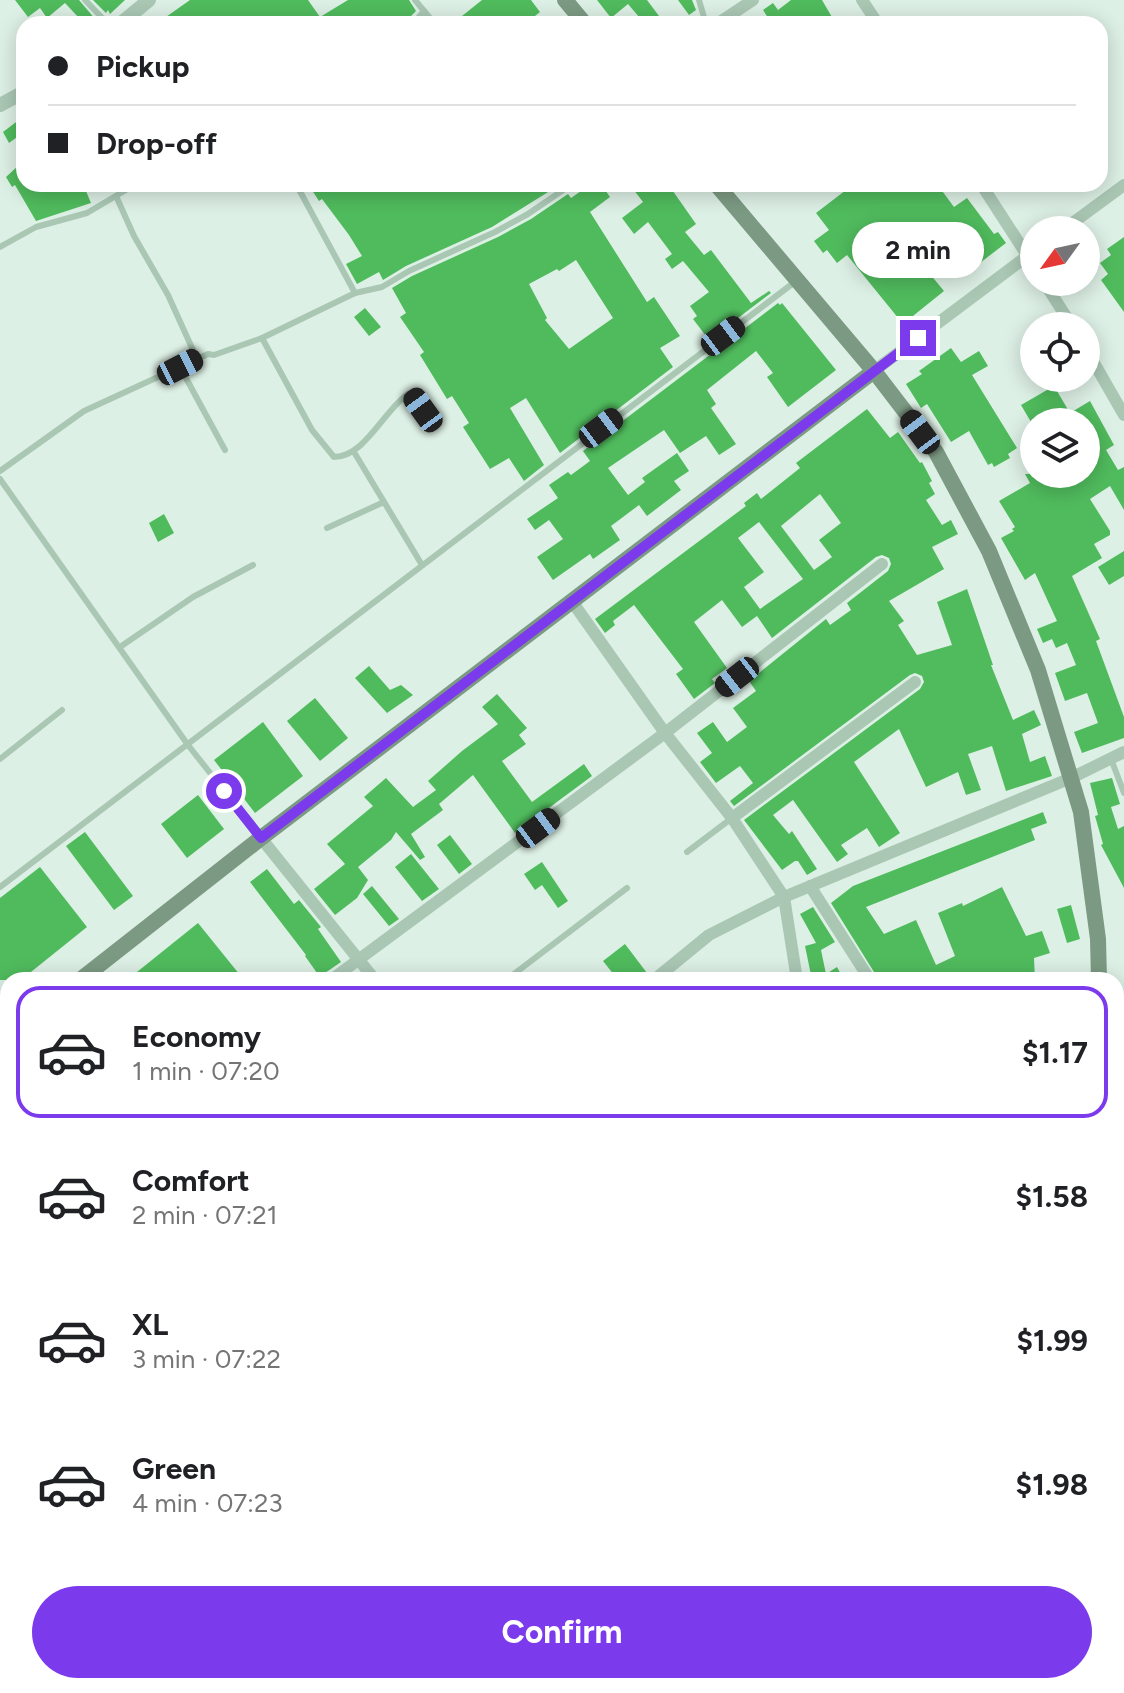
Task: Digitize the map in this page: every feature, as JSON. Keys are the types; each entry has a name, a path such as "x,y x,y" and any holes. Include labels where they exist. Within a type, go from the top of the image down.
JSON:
{"main road":[{"path":"565,0 578,16"},
{"path":"723,192 874,371 936,452 989,551 1038,670 1071,778 1083,828 1098,939 1099,972"},
{"path":"90,972 571,600 874,371"}],"street":[{"path":"130,16 149,0"},
{"path":"729,16 753,0"},
{"path":"1082,216 1124,185"},
{"path":"987,192 1020,241"},
{"path":"874,371 1020,267"},
{"path":"1100,373 1124,415"},
{"path":"342,972 665,733 882,564"},
{"path":"571,600 665,733 732,818 784,897 796,972"},
{"path":"732,818 915,682"},
{"path":"664,972 709,935 784,897 1071,778 1124,752"},
{"path":"261,838 369,972"},
{"path":"810,886 865,972"}],"lane":[{"path":"85,0 100,16"},
{"path":"415,0 428,16"},
{"path":"420,16 424,11"},
{"path":"0,247 36,227 87,213 123,192"},
{"path":"300,192 355,293"},
{"path":"0,471 84,411 197,359 262,338 355,293 382,287 409,271 495,232 560,192"},
{"path":"116,196 134,236 168,295 197,359"},
{"path":"0,875 2,885 796,281"},
{"path":"262,338 312,430 334,457 354,452 408,394 412,395 434,425"},
{"path":"180,367 225,450"},
{"path":"354,452 422,565"},
{"path":"0,479 188,745 261,838"},
{"path":"327,528 384,502"},
{"path":"120,647 193,597 253,565"},
{"path":"0,759 62,710"},
{"path":"1111,759 1124,793"},
{"path":"687,852 732,818"},
{"path":"517,972 627,888"}],"building":[{"path":"15,0 79,0 93,16 77,16 65,3 49,16 46,16 40,8 27,16"},
{"path":"93,0 125,0 110,14"},
{"path":"190,0 308,0 319,16 167,16"},
{"path":"348,0 409,0 416,11 411,16 322,16"},
{"path":"482,0 531,0 540,12 535,16 462,16"},
{"path":"597,0 647,0 659,16 638,16 628,4 609,16"},
{"path":"678,0 692,0 696,10 689,15"},
{"path":"791,0 822,0 831,16 767,16 763,10 773,3 778,10"},
{"path":"16,122 16,138 9,143 3,132"},
{"path":"16,168 16,187 12,187 6,177"},
{"path":"19,192 86,192 91,203 36,221"},
{"path":"313,192 548,192 492,227 406,266 383,280 379,272 357,284 346,264 362,256 322,199 319,201"},
{"path":"580,192 607,192 610,197 590,212 647,302 654,297 680,336 660,348 673,367 560,453 526,398 510,408 544,465 524,481 509,458 490,469 463,427 469,423 452,396 447,399 420,355 424,352 400,317 406,313 392,288 498,237 568,194 571,198","holes":["576,260 613,318 569,349 545,320 547,318 529,284"]},
{"path":"635,192 674,192 696,224 685,232 704,255 711,250 751,303 769,291 771,293 709,340 693,319 697,316 690,306 709,292 683,261 672,269 665,259 672,254 648,222 634,234 622,218 643,202"},
{"path":"843,192 943,192 954,207 967,198 994,234 998,232 1006,243 968,272 950,249 925,268 944,291 903,324 847,255 837,263 827,250 823,253 814,241 829,230 816,213"},
{"path":"1124,237 1124,312 1101,280 1108,274 1100,263 1111,255 1107,249"},
{"path":"782,303 836,370 788,407 767,377 773,373 756,351 707,390 716,404 711,408 736,444 719,455 706,436 680,453 664,430 608,468 628,495 645,482 642,478 677,453 689,471 674,481 681,490 647,516 639,505 611,526 620,540 593,559 590,554 553,580 537,557 563,539 549,520 535,530 527,519 558,498 549,485 568,472 571,475 590,461 583,451"},
{"path":"365,308 381,327 369,336 354,317"},
{"path":"951,348 961,362 979,351 988,366 972,375 1017,448 1008,454 1010,458 994,467 992,463 988,465 969,431 951,442 927,404 921,408 906,384"},
{"path":"1044,392 1058,392 1067,408 1023,408 1021,405"},
{"path":"1090,401 1094,408 1078,408"},
{"path":"867,409 890,438 898,432 922,462 932,481 929,483 935,494 926,500 942,525 951,520 958,534 932,547 944,569 889,601 904,621 898,625 917,655 952,645 937,602 967,589 991,665 1013,720 1034,710 1041,725 1022,734 1030,762 1045,756 1052,776 1006,791 992,746 968,754 981,790 966,795 958,772 926,787 899,729 854,762 900,833 879,847 867,828 841,845 848,854 837,862 793,800 773,815 789,834 792,831 817,869 807,875 798,861 782,870 744,820 920,689 924,682 922,676 915,673 910,675 734,806 730,801 753,783 740,766 716,783 700,762 712,753 697,733 713,722 727,742 747,727 733,708 756,691 749,681 826,619 830,625 851,610 847,603 888,571 891,564 889,558 882,555 876,557 772,638 757,616 742,627 722,600 694,622 727,668 712,679 715,683 694,699 676,674 683,669 634,605 613,621 615,625 605,633 595,619 746,506 744,503 757,493 761,499 800,468 796,463","holes":["820,494 841,523 819,540 832,557 814,570 781,526","759,522 803,579 760,609 744,587 764,572 738,538"]},
{"path":"1100,419 1114,445 1106,450 1118,470 1124,467 1124,510 1110,486 1090,499 1110,535 1094,544 1102,558 1072,576 1100,639 1096,641 1124,717 1124,738 1082,753 1074,732 1098,723 1087,693 1065,701 1055,673 1076,665 1067,643 1056,648 1052,639 1043,643 1037,629 1057,621 1035,573 1025,580 1001,538 1014,531 1012,529 1015,527 999,501 1021,488 1100,488"},
{"path":"164,514 174,533 158,542 149,523"},
{"path":"1124,551 1124,576 1109,585 1098,567"},
{"path":"369,666 390,690 401,685 413,695 387,713 355,678"},
{"path":"497,694 527,728 519,735 526,744 502,761 532,802 584,764 592,776 515,833 473,775 439,804 443,810 411,834 425,857 420,860 396,832 391,840 358,867 368,880 357,898 335,915 314,889 345,864 327,844 373,806 364,797 386,778 413,807 436,790 428,781 498,724 482,707"},
{"path":"315,698 348,738 320,761 287,721"},
{"path":"263,722 303,776 255,813 214,760"},
{"path":"1112,778 1120,804 1111,807 1118,829 1124,826 1124,888 1101,845 1090,783"},
{"path":"198,795 224,829 187,858 161,824"},
{"path":"1043,812 1047,823 1031,829 1035,840 866,907 884,934 916,920 936,965 955,956 938,913 962,903 963,906 1002,887 1026,936 1042,931 1050,953 1034,958 1035,972 874,972 831,903 853,886"},
{"path":"85,832 133,896 114,910 66,846"},
{"path":"450,835 472,864 459,874 437,845"},
{"path":"411,854 439,889 422,901 395,867"},
{"path":"542,862 568,901 558,908 542,885 535,890 524,874"},
{"path":"40,867 87,927 31,972 0,972 0,898"},
{"path":"267,869 294,904 299,900 321,927 318,929 341,962 326,972 316,972 250,882"},
{"path":"372,886 399,919 389,926 363,894"},
{"path":"1071,905 1080,939 1067,943 1057,909"},
{"path":"813,907 835,942 821,950 826,972 810,972 805,946 816,943 800,914"},
{"path":"198,923 238,972 137,972"},
{"path":"625,944 646,972 612,972 603,961"}],"route":[{"path":"224,791 261,838 918,338"}]}
